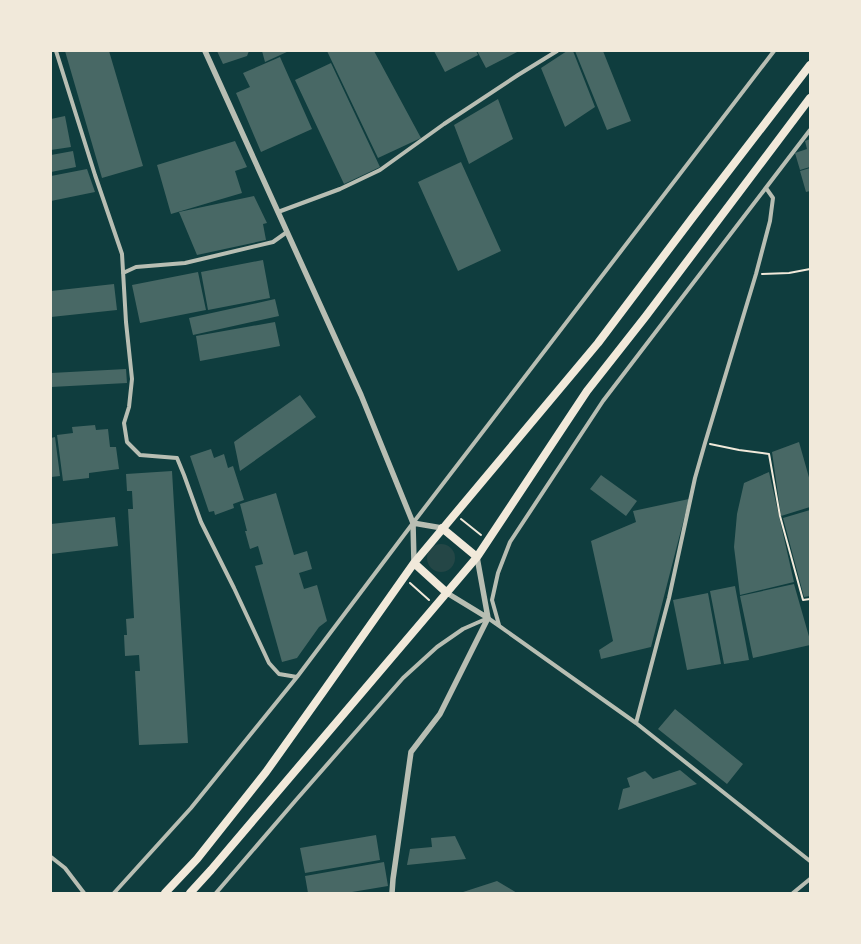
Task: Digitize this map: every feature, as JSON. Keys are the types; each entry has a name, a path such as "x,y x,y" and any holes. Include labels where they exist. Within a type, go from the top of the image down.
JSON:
{"highway":[{"path":"165,893 197,859 266,772 403,577 442,528 598,343 810,66"},
{"path":"190,893 477,557 587,391 646,316 810,98"},
{"path":"442,528 477,557"},
{"path":"414,563 447,593"}],"street":[{"path":"56,51 95,176 122,254 126,322 132,379 129,407 124,423 127,442 140,455 177,458 201,522 269,663 279,674 297,676"},
{"path":"205,51 361,395 413,523 414,563"},
{"path":"278,212 340,189 380,170 444,124 518,74 557,51"},
{"path":"114,893 191,808 297,676 774,51"},
{"path":"499,626 492,600 498,573 510,542 603,401 810,130"},
{"path":"636,723 669,598 695,478 756,274 770,221 773,198 766,188"},
{"path":"123,274 136,267 185,263 273,242 287,232"},
{"path":"413,523 442,528"},
{"path":"392,893 411,752 440,714 488,618 477,557"},
{"path":"447,593 488,618 636,723 810,861"},
{"path":"216,893 403,678 437,647 463,629 488,618"},
{"path":"51,857 64,868 84,893"},
{"path":"793,893 810,879"}],"path":[{"path":"756,274 790,273 810,269"},
{"path":"705,443 768,454 780,516 803,600 810,599"},
{"path":"454,514 488,540"},
{"path":"403,577 436,606"}],"shaded area":[{"path":"441,544 451,548 455,558 451,568 441,572 431,568 427,558 431,548"}],"building":[{"path":"65,51 109,51 143,166 102,178"},
{"path":"217,51 249,51 247,56 223,64"},
{"path":"262,51 289,51 265,62"},
{"path":"327,51 374,51 421,138 378,158"},
{"path":"434,51 476,51 478,55 445,72"},
{"path":"477,51 519,51 486,68"},
{"path":"567,51 573,51 595,107 565,127 541,68"},
{"path":"575,51 603,51 631,121 607,130"},
{"path":"280,57 312,129 261,152 236,93 250,87 243,73"},
{"path":"331,63 380,167 344,184 295,80"},
{"path":"498,99 513,139 469,164 454,125"},
{"path":"65,116 71,147 51,150 51,119"},
{"path":"810,139 810,167 800,170 795,153 807,149 805,141"},
{"path":"235,141 247,167 235,171 242,193 171,214 157,165"},
{"path":"73,151 76,167 51,172 51,155"},
{"path":"461,162 501,251 458,271 418,182"},
{"path":"810,168 810,191 806,192 800,171"},
{"path":"87,169 95,192 51,201 51,176"},
{"path":"254,196 267,223 263,224 266,240 197,255 179,212"},
{"path":"263,260 270,298 208,310 201,272"},
{"path":"198,272 206,310 140,323 132,285"},
{"path":"114,284 117,310 51,317 51,291"},
{"path":"275,299 279,316 193,335 189,318"},
{"path":"275,322 280,346 200,361 196,336"},
{"path":"126,369 127,383 51,387 51,373"},
{"path":"300,395 316,417 240,471 234,442"},
{"path":"95,425 96,430 108,429 110,447 116,447 119,469 89,473 89,478 63,481 57,435 73,433 72,427"},
{"path":"55,437 60,476 51,477 51,438"},
{"path":"799,442 810,481 810,507 781,516 772,452"},
{"path":"211,449 214,458 224,454 228,468 233,466 244,500 233,504 234,508 215,515 214,511 209,512 190,456"},
{"path":"172,471 188,743 139,745 135,671 140,671 139,655 125,656 124,635 127,635 126,619 134,618 128,509 133,509 132,491 127,491 126,474"},
{"path":"769,472 794,582 740,595 734,547 737,514 744,483"},
{"path":"601,475 637,501 626,516 590,489"},
{"path":"276,493 294,555 307,551 312,569 299,573 304,589 317,585 327,621 319,627 297,658 282,662 255,566 263,564 258,546 250,549 240,504"},
{"path":"689,499 651,647 601,659 599,650 613,641 591,541 636,522 633,511"},
{"path":"810,510 810,596 804,597 783,518"},
{"path":"115,517 118,546 51,554 51,524"},
{"path":"794,584 810,640 810,645 753,658 740,596"},
{"path":"735,586 749,660 724,664 710,591"},
{"path":"708,593 721,664 687,670 673,600"},
{"path":"675,709 743,764 727,784 658,729"},
{"path":"680,770 697,784 618,810 623,789 630,787 627,778 645,771 653,779"},
{"path":"376,835 380,860 305,873 300,848"},
{"path":"455,836 466,859 407,865 410,849 432,847 431,838"},
{"path":"384,862 388,886 346,893 308,893 305,876"},
{"path":"497,881 517,893 460,893"}]}
